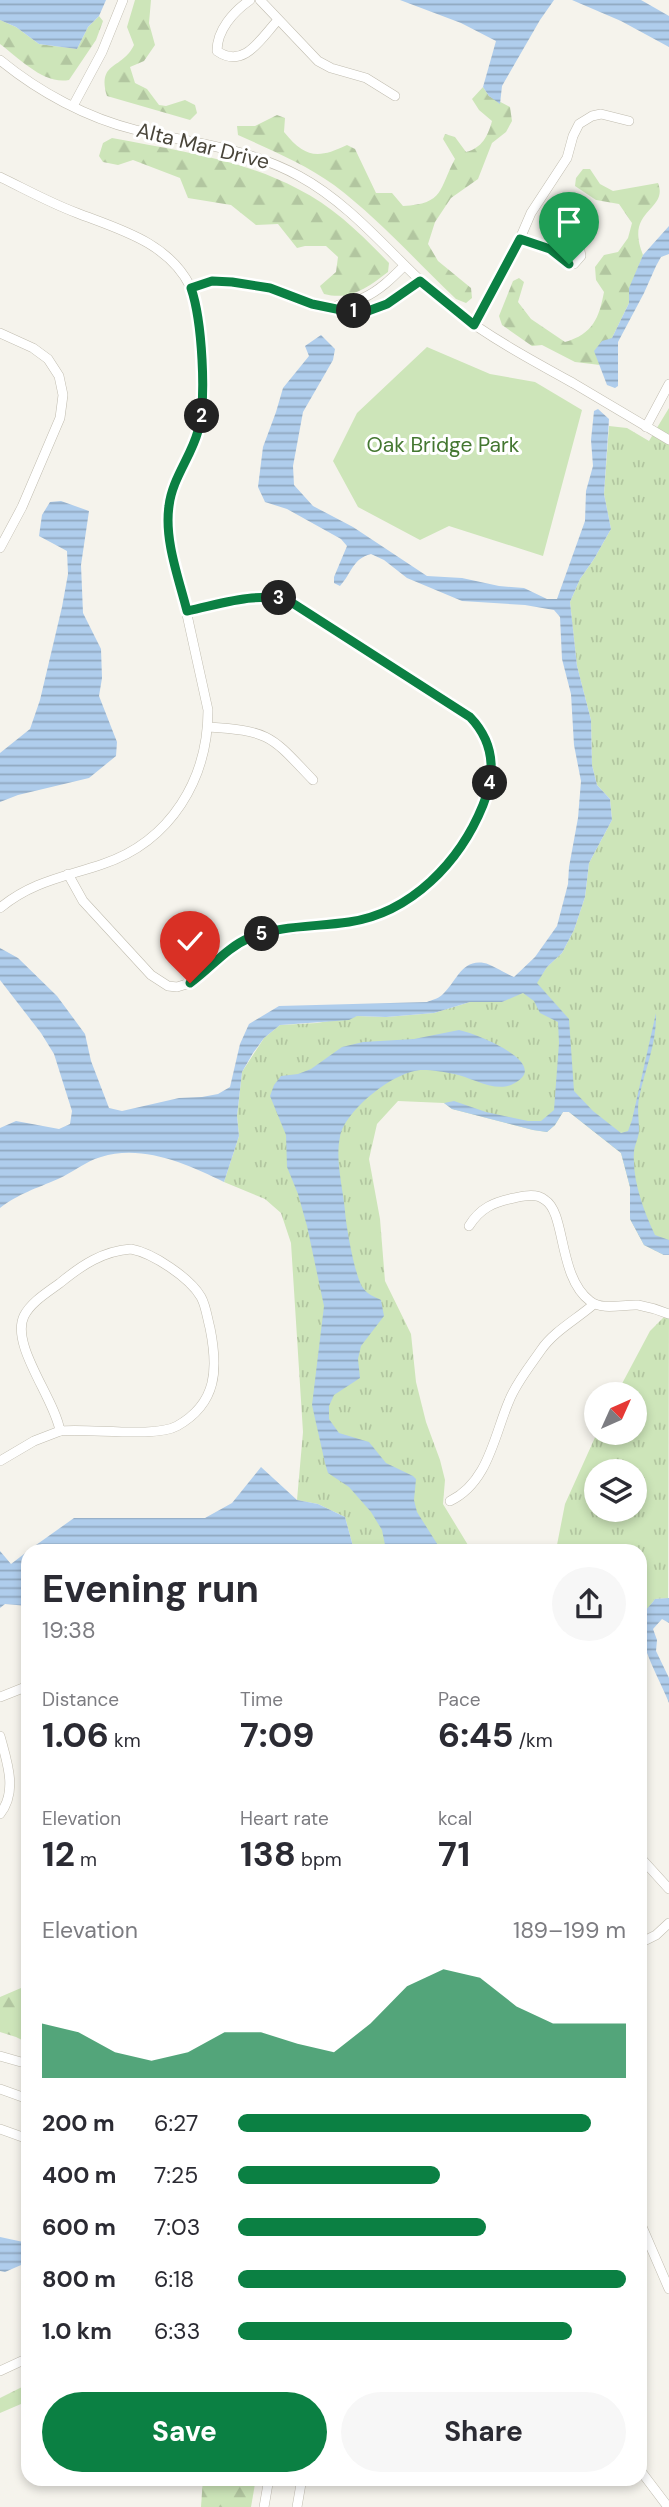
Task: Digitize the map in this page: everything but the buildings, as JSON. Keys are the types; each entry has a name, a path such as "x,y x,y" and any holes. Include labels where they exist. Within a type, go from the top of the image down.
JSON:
{"street":[{"path":"73,106 102,52 123,0"},
{"path":"250,0 241,6 223,28 217,41 217,51 230,58 240,58 247,54 278,20"},
{"path":"260,0 324,66 366,78 396,96"},
{"name":"Alta Mar Drive","path":"0,60 21,76 73,106 134,129 234,150 279,165 303,178 337,202 420,281 474,325 669,440"},
{"path":"474,325 531,213 566,158 579,124 601,114 629,121"},
{"path":"0,177 66,209 112,225 144,240 176,265 191,288 195,299 202,369 202,415 192,448 172,491 168,519 205,691 208,727 199,772 181,806 169,821 144,843 125,855 30,887 0,908"},
{"path":"520,239 550,249"},
{"path":"335,307 341,303 362,299 404,266"},
{"path":"191,288 212,281 232,282 270,288 312,304 335,307 340,311 368,311 387,304 420,281"},
{"path":"0,333 33,348 48,359 59,376 63,395 60,418 22,507 0,548"},
{"path":"646,427 669,384"},
{"path":"68,874 83,901 151,975 168,986 184,986 230,949 247,939 280,929 351,922 386,911 401,903 446,866 480,814 490,784 491,753 477,725 450,702 323,621 285,600 257,596 187,611"},
{"path":"208,727 246,729 269,737 313,780"},
{"path":"469,1226 479,1213 498,1201 531,1195 547,1200 556,1214 571,1275 588,1299 594,1304 639,1306 669,1314"},
{"path":"0,1461 34,1441 60,1432 168,1430 189,1417 210,1391 214,1380 215,1355 200,1294 185,1279 149,1254 131,1249 118,1250 92,1259 36,1302 24,1316 22,1340 56,1415 60,1432"},
{"path":"450,1501 467,1490 480,1474 510,1397 541,1350 594,1304"},
{"path":"0,1697 21,1689"},
{"path":"0,1736 10,1782 9,1798 0,1814"},
{"path":"647,1865 669,1889"},
{"path":"647,1940 669,1923"},
{"path":"0,2056 21,2062"},
{"path":"0,2089 21,2096"},
{"path":"0,2129 21,2136"},
{"path":"647,2238 669,2289"},
{"path":"0,2371 21,2361"},
{"path":"647,2479 668,2507"},
{"path":"264,2507 268,2486"},
{"path":"297,2507 301,2486"}],"green space":[{"path":"135,0 151,0 149,23 155,45 144,61 130,67 135,83 147,89 159,105 166,106 185,100 195,105 197,113 190,120 107,96 105,77 108,71 129,53 134,45 127,27"},
{"path":"99,16 103,21 96,40 69,80 41,74 0,44 0,20 16,27 39,44 77,49 88,27"},
{"path":"483,87 489,96 510,107 512,121 506,132 492,143 478,179 451,198 435,222 428,244 438,261 471,288 472,298 466,303 456,299 381,226 334,185 300,164 238,135 237,126 255,126 277,115 285,118 284,132 299,147 312,154 320,154 347,145 355,149 376,193 392,193 403,206 417,205 427,202 439,193 455,159 443,139 445,134 455,137 466,152 476,148 486,136 492,121 479,110 472,99"},
{"path":"112,138 231,163 298,189 324,204 358,232 389,263 388,272 351,294 324,294 320,286 336,272 338,257 326,246 297,248 278,224 256,225 231,205 188,198 180,178 133,160 118,165 103,162 99,156 103,143"},
{"path":"583,169 590,169 600,184 613,191 658,183 660,192 658,200 642,219 639,228 643,255 630,288 629,303 612,338 595,351 600,365 575,362 542,345 532,346 502,325 499,316 513,281 519,278 524,282 518,302 531,319 565,342 588,330 597,317 604,292 596,280 595,267 604,255 618,252 628,238 632,223 619,204 596,200 575,186 576,178"},
{"name":"Oak Bridge Park","path":"427,347 490,374 535,382 582,410 543,556 449,526 420,540 358,507 333,461 357,413"},
{"path":"669,408 669,1255 644,1245 630,1219 630,1187 621,1153 569,1112 563,1112 547,1132 452,1109 444,1103 398,1101 377,1124 369,1159 380,1219 385,1281 411,1334 416,1382 445,1480 443,1504 467,1544 352,1544 345,1517 318,1504 297,1500 303,1432 291,1243 281,1213 265,1199 224,1182 239,1136 237,1116 242,1072 264,1038 280,1025 317,1023 357,1016 386,1017 434,1013 470,1002 502,1002 536,983 547,967 562,953 574,930 585,897 589,863 612,820 610,799 597,785 592,765 591,720 577,666 570,602 580,579 611,529 604,494 609,426 627,428 649,441"},
{"path":"669,1312 668,1598 655,1599 647,1610 647,1544 557,1544 565,1504 584,1462 584,1522 647,1522 647,1459 585,1459 591,1446 648,1446 648,1382 623,1382 650,1331"},
{"path":"21,1988 21,2040 0,2032 0,1997"},
{"path":"21,2388 21,2404 0,2413 0,2398"},
{"path":"202,2486 255,2486 251,2507 201,2507"}],"water":[{"path":"0,0 106,0 99,16 88,27 77,49 39,44 16,27 0,20"},
{"path":"400,0 554,0 502,86 500,104 489,96 483,87 496,41 461,23"},
{"path":"572,0 641,0 669,16 669,47 621,21"},
{"path":"669,226 669,254 661,257 618,342 618,386 615,388 607,385 594,351 602,341 612,338 629,303 629,288 643,255"},
{"path":"321,335 335,349 333,360 303,412 293,466 294,485 313,506 353,527 427,576 462,578 524,588 547,599 557,599 585,521 586,491 593,466 591,440 594,411 598,409 609,419 604,494 611,529 580,579 570,602 577,666 591,720 592,765 597,785 610,799 612,820 589,863 585,897 574,930 562,953 547,967 537,983 569,1019 574,1091 593,1111 621,1133 628,1131 632,1120 656,1013 653,1045 639,1098 639,1133 634,1162 639,1194 646,1215 655,1235 669,1240 669,1255 644,1245 630,1219 630,1187 621,1153 569,1112 563,1112 547,1132 452,1109 444,1103 454,1101 486,1112 528,1121 541,1121 554,1110 558,1022 540,1013 534,1001 523,993 502,1002 470,1002 434,1013 386,1017 357,1016 349,1020 280,1025 264,1038 242,1072 237,1116 239,1136 224,1182 164,1158 148,1154 117,1154 90,1161 0,1208 0,1128 16,1121 59,1129 70,1124 72,1111 54,1054 0,980 0,948 18,958 57,996 85,1034 91,1061 109,1108 122,1111 179,1098 218,1094 230,1087 240,1044 249,1024 279,1006 427,1002 447,990 464,968 476,963 487,964 514,977 535,957 557,926 568,884 581,781 574,745 571,694 562,659 560,617 554,610 525,605 462,601 407,578 384,560 371,554 356,563 340,586 334,583 334,577 347,546 341,539 287,509 265,502 258,487 263,447 283,388 309,356 305,346"},
{"path":"61,501 89,511 81,565 83,613 101,649 102,678 99,696 117,742 116,756 89,778 0,802 0,753 30,729 40,700 62,607 68,574 67,551 39,536 42,515 50,502"},
{"path":"459,1030 495,1043 519,1060 525,1068 523,1077 504,1087 446,1073 423,1070 412,1072 373,1093 351,1115 340,1137 340,1174 354,1263 363,1288 381,1300 384,1316 361,1346 358,1359 360,1378 334,1395 329,1406 329,1419 339,1433 369,1442 386,1463 416,1479 414,1500 417,1512 437,1544 385,1544 382,1530 371,1512 349,1487 328,1473 325,1463 312,1405 324,1306 307,1226 287,1167 286,1135 270,1096 281,1076 311,1069 342,1047 363,1042 414,1039"},
{"path":"261,1467 297,1500 318,1504 345,1517 352,1544 37,1544 74,1518 205,1518 232,1503"},
{"path":"0,1551 11,1564 21,1556 21,1605 5,1604 0,1608"},
{"path":"669,1598 669,1623 662,1619 653,1629 657,1640 656,1651 669,1678 669,1703 647,1652 647,1609 655,1599"},
{"path":"0,2237 21,2242 21,2265 5,2272 0,2271"}],"route":[{"path":"190,983 230,949 247,939 280,929 351,922 386,911 417,893 446,866 472,830 487,796 492,771 488,743 470,717 294,604 257,596 187,611 168,519 172,491 192,448 202,415 202,369 195,299 191,288 212,281 232,282 270,288 312,304 351,312 368,311 387,304 420,281 474,325 520,239 550,249 569,264"}]}
